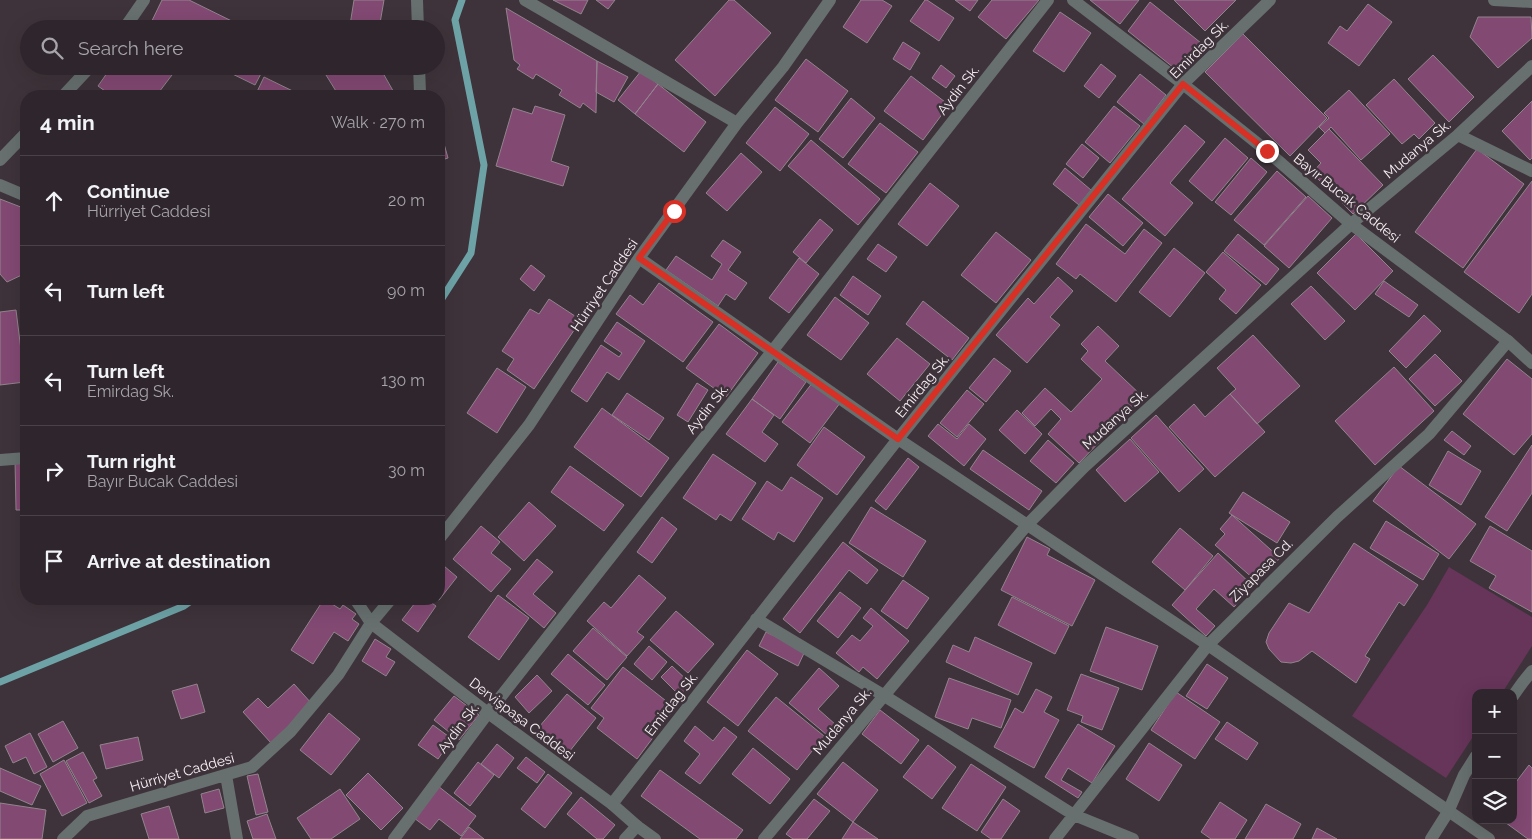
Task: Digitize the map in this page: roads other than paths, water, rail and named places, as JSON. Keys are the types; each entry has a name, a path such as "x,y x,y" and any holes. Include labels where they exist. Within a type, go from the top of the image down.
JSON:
{"street":[{"path":"130,20 144,0"},
{"path":"417,0 418,20"},
{"path":"525,0 737,123"},
{"name":"Hürriyet Caddesi","path":"445,531 529,425 639,258 737,123 783,67 830,0"},
{"name":"Aydin Sk.","path":"394,839 488,713 1048,0"},
{"name":"Bayır Bucak Caddesi","path":"1073,0 1267,151 1351,224 1508,340 1532,363"},
{"name":"Emirdag Sk.","path":"612,804 898,439 1183,84 1270,0"},
{"path":"1494,0 1532,2"},
{"name":"Mudanya Sk.","path":"764,839 1027,525 1084,467 1351,224 1458,135 1532,66"},
{"path":"68,90 83,75"},
{"path":"419,75 420,90"},
{"path":"1458,135 1532,171"},
{"path":"0,160 20,139"},
{"path":"0,185 20,193"},
{"path":"639,258 898,439 1208,645 1489,839"},
{"name":"Ziyapasa Cd.","path":"1055,839 1208,645 1337,517 1429,434 1508,340"},
{"path":"0,460 20,458"},
{"name":"Dervişpaşa Caddesi","path":"359,605 371,623 488,713 612,804 655,839"},
{"name":"Hürriyet Caddesi","path":"63,839 87,816 252,767 292,731 338,675 371,623 386,605"},
{"path":"756,620 883,695 1074,815 1133,839"},
{"path":"1517,690 1532,671"},
{"path":"1432,839 1448,812 1464,775 1472,762"},
{"path":"226,775 237,839"},
{"path":"625,839 637,826"}],"waterway":[{"path":"445,294 471,253 484,165 455,20 462,0"},
{"path":"0,682 185,605"}]}
